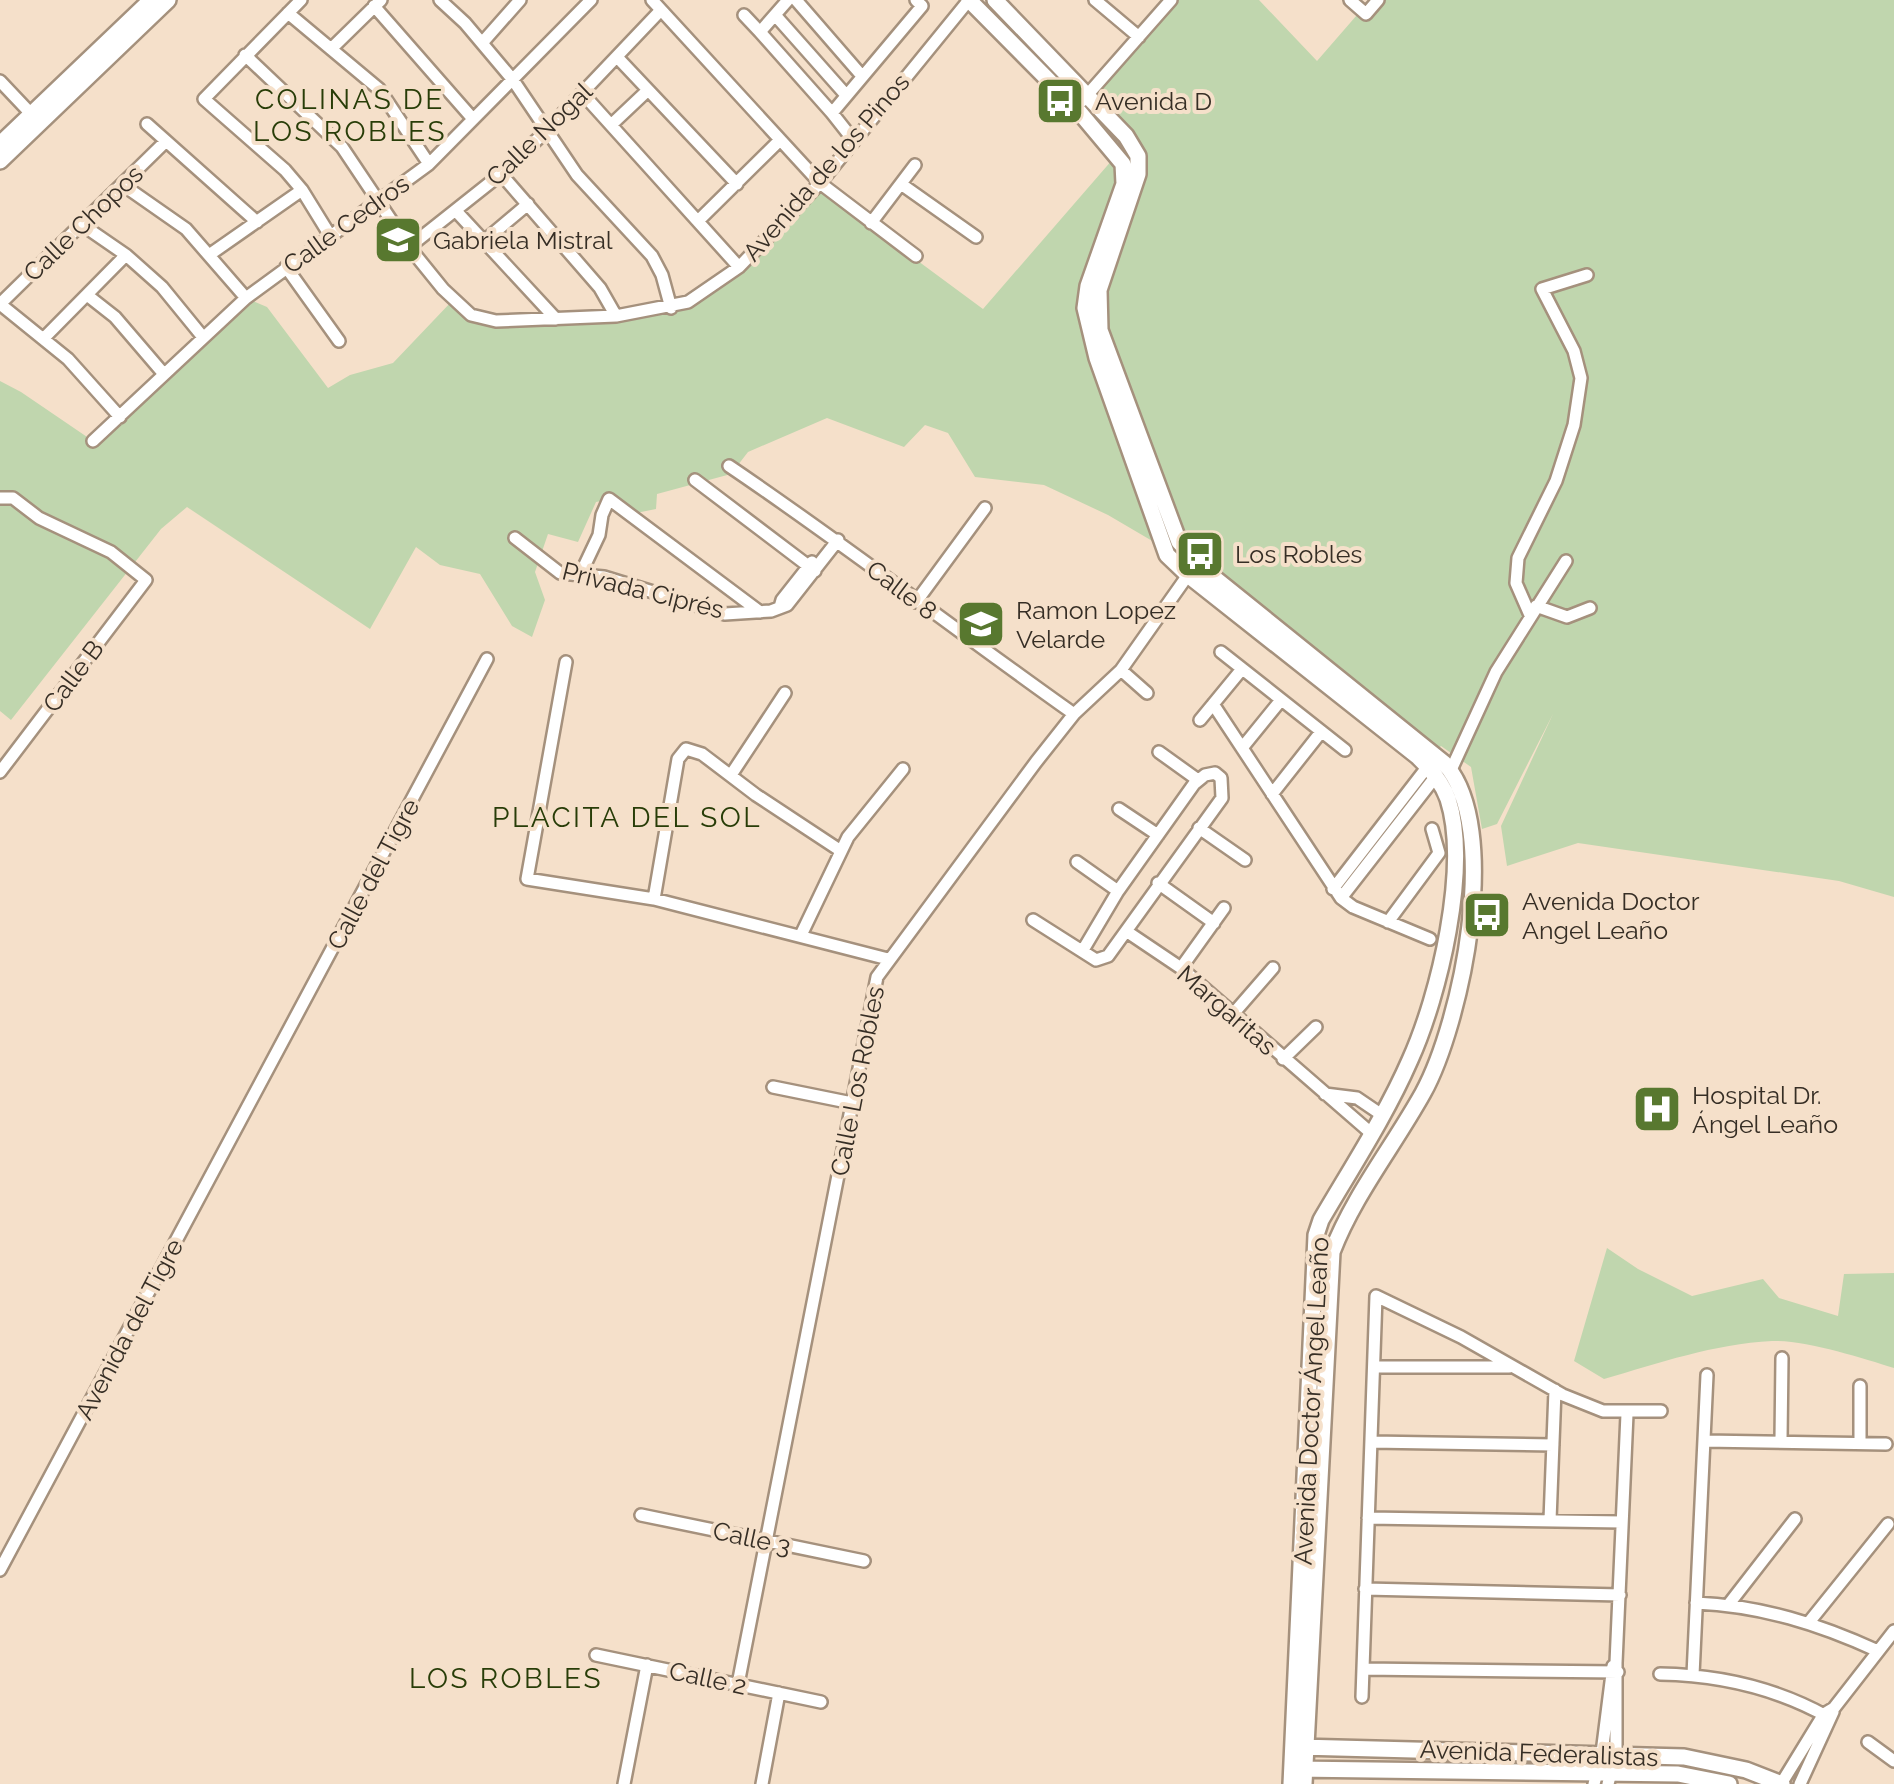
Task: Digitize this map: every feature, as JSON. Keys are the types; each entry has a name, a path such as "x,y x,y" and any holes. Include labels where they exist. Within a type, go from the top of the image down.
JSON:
{"street":[{"path":"0,161 36,119 151,5 168,0"},
{"path":"300,0 204,99 267,152 302,190 330,236"},
{"path":"440,0 513,80 577,175 652,256 671,308"},
{"path":"482,43 520,0"},
{"path":"760,32 792,0 862,76"},
{"path":"832,113 922,6 916,0"},
{"path":"969,0 1081,103 1119,130 1138,156 1138,174 1098,290 1098,312 1107,353 1179,542 1207,572 1438,771"},
{"name":"Avenida de los Pinos","path":"245,55 336,140 380,199 409,248 453,300 478,318 496,321 616,316 671,308 709,290 739,267 820,183 969,0"},
{"path":"995,0 1081,103 1121,160 1126,176 1088,286 1085,308 1089,332 1165,550 1188,576 1438,771"},
{"path":"1095,0 1140,37"},
{"path":"1081,103 1171,0"},
{"path":"1350,0 1366,14 1378,0"},
{"name":"Calle Cedros","path":"93,442 246,298 429,164 585,2"},
{"path":"331,49 377,3 473,120"},
{"path":"656,6 820,183 916,256"},
{"name":"Calle Nogal","path":"409,248 501,174 545,132 617,57 656,6"},
{"path":"288,13 380,88 429,164"},
{"path":"744,15 847,132"},
{"path":"775,15 846,95"},
{"path":"617,57 736,184"},
{"path":"0,82 36,119"},
{"name":"Calle Nogal","path":"611,125 647,91"},
{"path":"582,93 739,267"},
{"path":"0,144 36,119"},
{"path":"147,124 257,222"},
{"path":"1107,144 1106,134 1119,130"},
{"path":"698,221 780,140"},
{"name":"Calle Chopos","path":"0,304 165,142"},
{"path":"872,223 914,166"},
{"path":"501,174 600,288 616,316"},
{"path":"124,184 186,229 246,298"},
{"path":"902,184 976,237"},
{"path":"209,255 302,190"},
{"name":"Calle Nogal","path":"483,242 528,204"},
{"path":"456,211 556,319"},
{"path":"81,224 162,287 202,336"},
{"path":"45,338 126,256"},
{"path":"286,267 339,341"},
{"path":"1587,275 1542,290 1574,351 1581,378 1574,426 1556,481 1518,558 1515,573 1516,583 1533,610 1567,618 1590,608"},
{"path":"87,294 115,317 163,373"},
{"path":"0,304 45,338 120,417"},
{"name":"Calle 8","path":"730,466 1074,714"},
{"path":"694,480 812,568"},
{"name":"Calle B","path":"0,498 13,498 38,518 110,552 146,580 0,772"},
{"path":"581,573 599,535 609,499 760,612"},
{"path":"916,602 985,508"},
{"name":"Privada Ciprés","path":"514,538 560,573 581,573 641,587 726,614 787,605 835,538"},
{"path":"1337,894 1408,802 1438,771 1566,561"},
{"name":"Calle Los Robles","path":"738,1684 877,978 1074,714 1121,670 1188,576"},
{"path":"1221,652 1345,750"},
{"name":"Calle del Tigre","path":"258,1088 487,659"},
{"path":"566,662 527,880 654,899 888,959"},
{"path":"1200,720 1242,668"},
{"path":"1121,670 1147,693"},
{"path":"731,775 785,693"},
{"path":"1242,748 1281,700"},
{"path":"1213,704 1337,894 1353,907 1430,939"},
{"path":"1272,794 1320,732"},
{"path":"654,899 678,758 686,749 702,754 842,851"},
{"path":"1159,752 1198,780"},
{"path":"800,934 848,837 902,769"},
{"name":"Avenida Doctor Ángel Leaño","path":"1298,1776 1316,1236 1412,1057 1442,965 1454,860 1452,817 1438,771"},
{"name":"Avenida Doctor Ángel Leaño","path":"1299,1747 1332,1252 1342,1225 1424,1092 1450,1025 1463,971 1474,881 1468,816 1438,771"},
{"path":"1032,920 1096,960 1108,956 1224,790 1215,773 1198,780 1118,891 1083,950"},
{"path":"1119,809 1158,836"},
{"path":"1199,828 1245,860"},
{"path":"1388,922 1438,853 1432,829"},
{"path":"1077,862 1118,891"},
{"path":"1158,883 1214,923"},
{"path":"1181,968 1224,908"},
{"name":"Margaritas","path":"1126,932 1181,968 1371,1133"},
{"path":"1233,1014 1272,968"},
{"path":"1284,1058 1316,1027"},
{"path":"772,1087 852,1102"},
{"name":"Avenida del Tigre","path":"0,1570 258,1088"},
{"name":"Margaritas","path":"1325,1094 1357,1098 1382,1116"},
{"path":"1362,1697 1376,1296 1603,1412 1660,1411"},
{"path":"1781,1440 1782,1358"},
{"path":"1374,1367 1514,1367"},
{"path":"1693,1675 1707,1375"},
{"path":"1860,1386 1860,1443"},
{"path":"1550,1520 1555,1390"},
{"path":"1601,1778 1609,1754 1627,1414"},
{"path":"1704,1440 1886,1444"},
{"path":"1371,1442 1553,1444"},
{"name":"Calle 3","path":"641,1515 864,1560"},
{"path":"1368,1518 1622,1522"},
{"path":"1729,1604 1795,1519"},
{"path":"1810,1621 1888,1524"},
{"path":"1365,1590 1620,1595"},
{"path":"1696,1602 1729,1604 1810,1621 1878,1651"},
{"path":"1782,1784 1829,1713 1894,1631"},
{"name":"Calle 2","path":"596,1655 821,1702"},
{"path":"624,1784 647,1666"},
{"path":"1363,1669 1615,1669"},
{"path":"1660,1674 1693,1675 1760,1688 1829,1713"},
{"path":"762,1784 780,1693"},
{"path":"1800,1784 1829,1713"},
{"path":"1868,1742 1894,1760"},
{"name":"Avenida Federalistas","path":"1299,1747 1609,1754 1717,1762 1782,1784"},
{"name":"Avenida Federalistas","path":"1298,1776 1601,1778 1678,1774 1729,1784"}],"green space":[{"path":"1178,0 1259,0 1317,61 1370,0 1894,0 1894,897 1839,881 1578,843 1507,866 1501,826 1553,714 1497,824 1482,829 1471,767 1441,746 1438,749 1200,569 1108,515 1044,485 975,477 948,433 925,425 904,447 827,418 748,452 731,474 657,494 656,509 636,513 613,499 596,502 578,542 548,534 535,572 545,600 532,637 512,626 480,574 440,565 416,547 370,629 187,507 161,529 11,720 0,711 0,381 93,441 246,298 267,307 328,388 350,375 393,363 453,300 483,319 671,308 739,267 820,183 983,309 1113,159 1075,110"},
{"path":"1607,1248 1638,1269 1692,1296 1763,1279 1779,1298 1838,1316 1844,1274 1894,1273 1894,1368 1817,1346 1772,1341 1708,1350 1604,1379 1574,1361"}],"place":[{"name":"Avenida D","path":"1060,101"},
{"name":"Gabriela Mistral","path":"398,240"},
{"name":"Los Robles","path":"1200,554"},
{"name":"Ramon Lopez Velarde","path":"981,624"},
{"name":"Avenida Doctor Angel Leaño","path":"1487,915"},
{"name":"Hospital Dr. Ángel Leaño","path":"1657,1109"}],"district":[{"name":"COLINAS DE LOS ROBLES","path":"350,115"},
{"name":"PLACITA DEL SOL","path":"627,817"},
{"name":"LOS ROBLES","path":"506,1678"}]}
